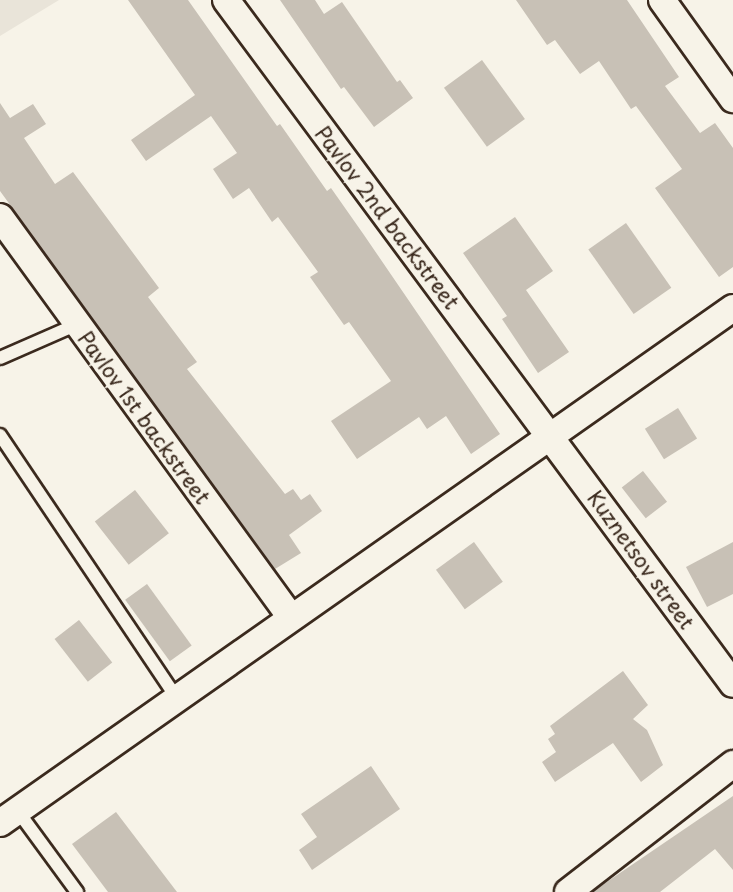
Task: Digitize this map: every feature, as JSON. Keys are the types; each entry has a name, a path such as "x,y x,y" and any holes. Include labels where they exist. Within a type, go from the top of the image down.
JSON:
{"street":[{"name":"Pavlov 2nd backstreet","path":"226,0 550,435"},
{"path":"662,0 733,99"},
{"name":"Pavlov 1st backstreet","path":"0,216 291,617"},
{"path":"9,816 733,308"},
{"name":"Kuznetsov street","path":"550,435 733,684"},
{"path":"568,892 733,764"}],"lane":[{"path":"0,358 78,324"},
{"path":"0,435 177,698"},
{"path":"9,816 77,892"}],"shaded area":[{"path":"0,0 59,0 0,36"}],"building":[{"path":"128,0 188,0 277,126 280,124 327,191 331,188 500,434 471,454 446,416 427,429 419,417 357,459 331,421 391,381 349,322 344,325 310,277 318,272 278,217 272,222 249,188 233,199 213,169 237,153 211,116 146,161 131,140 195,95"},
{"path":"280,0 315,0 324,14 342,2 397,82 400,80 413,98 374,127 344,87 341,89"},
{"path":"516,0 627,0 679,77 665,86 700,133 715,123 733,148 733,267 719,277 655,188 682,169 636,106 631,109 599,61 580,74 555,40 547,45"},
{"path":"482,60 525,119 487,147 444,88"},
{"path":"0,103 10,118 33,104 46,124 24,138 55,184 73,172 159,288 148,297 197,362 187,369 285,494 293,489 301,500 310,494 322,511 289,535 301,553 275,569 0,191"},
{"path":"515,217 553,271 526,290 569,352 538,373 502,319 507,316 463,253"},
{"path":"626,223 671,288 634,314 588,249"},
{"path":"678,408 697,439 664,459 645,429"},
{"path":"643,471 667,502 646,518 622,488"},
{"path":"135,490 169,533 129,565 95,521"},
{"path":"474,542 503,582 465,609 436,570"},
{"path":"733,542 733,594 707,607 686,567"},
{"path":"147,584 192,645 170,661 125,600"},
{"path":"79,620 112,663 88,682 55,639"},
{"path":"623,671 648,705 633,719 647,730 663,765 641,782 613,743 555,782 542,762 556,752 548,739 555,734 550,726"},
{"path":"371,766 400,809 312,870 299,850 317,837 301,814"},
{"path":"733,796 733,870 715,849 660,892 592,892"},
{"path":"116,812 177,892 108,892 72,844"}]}
